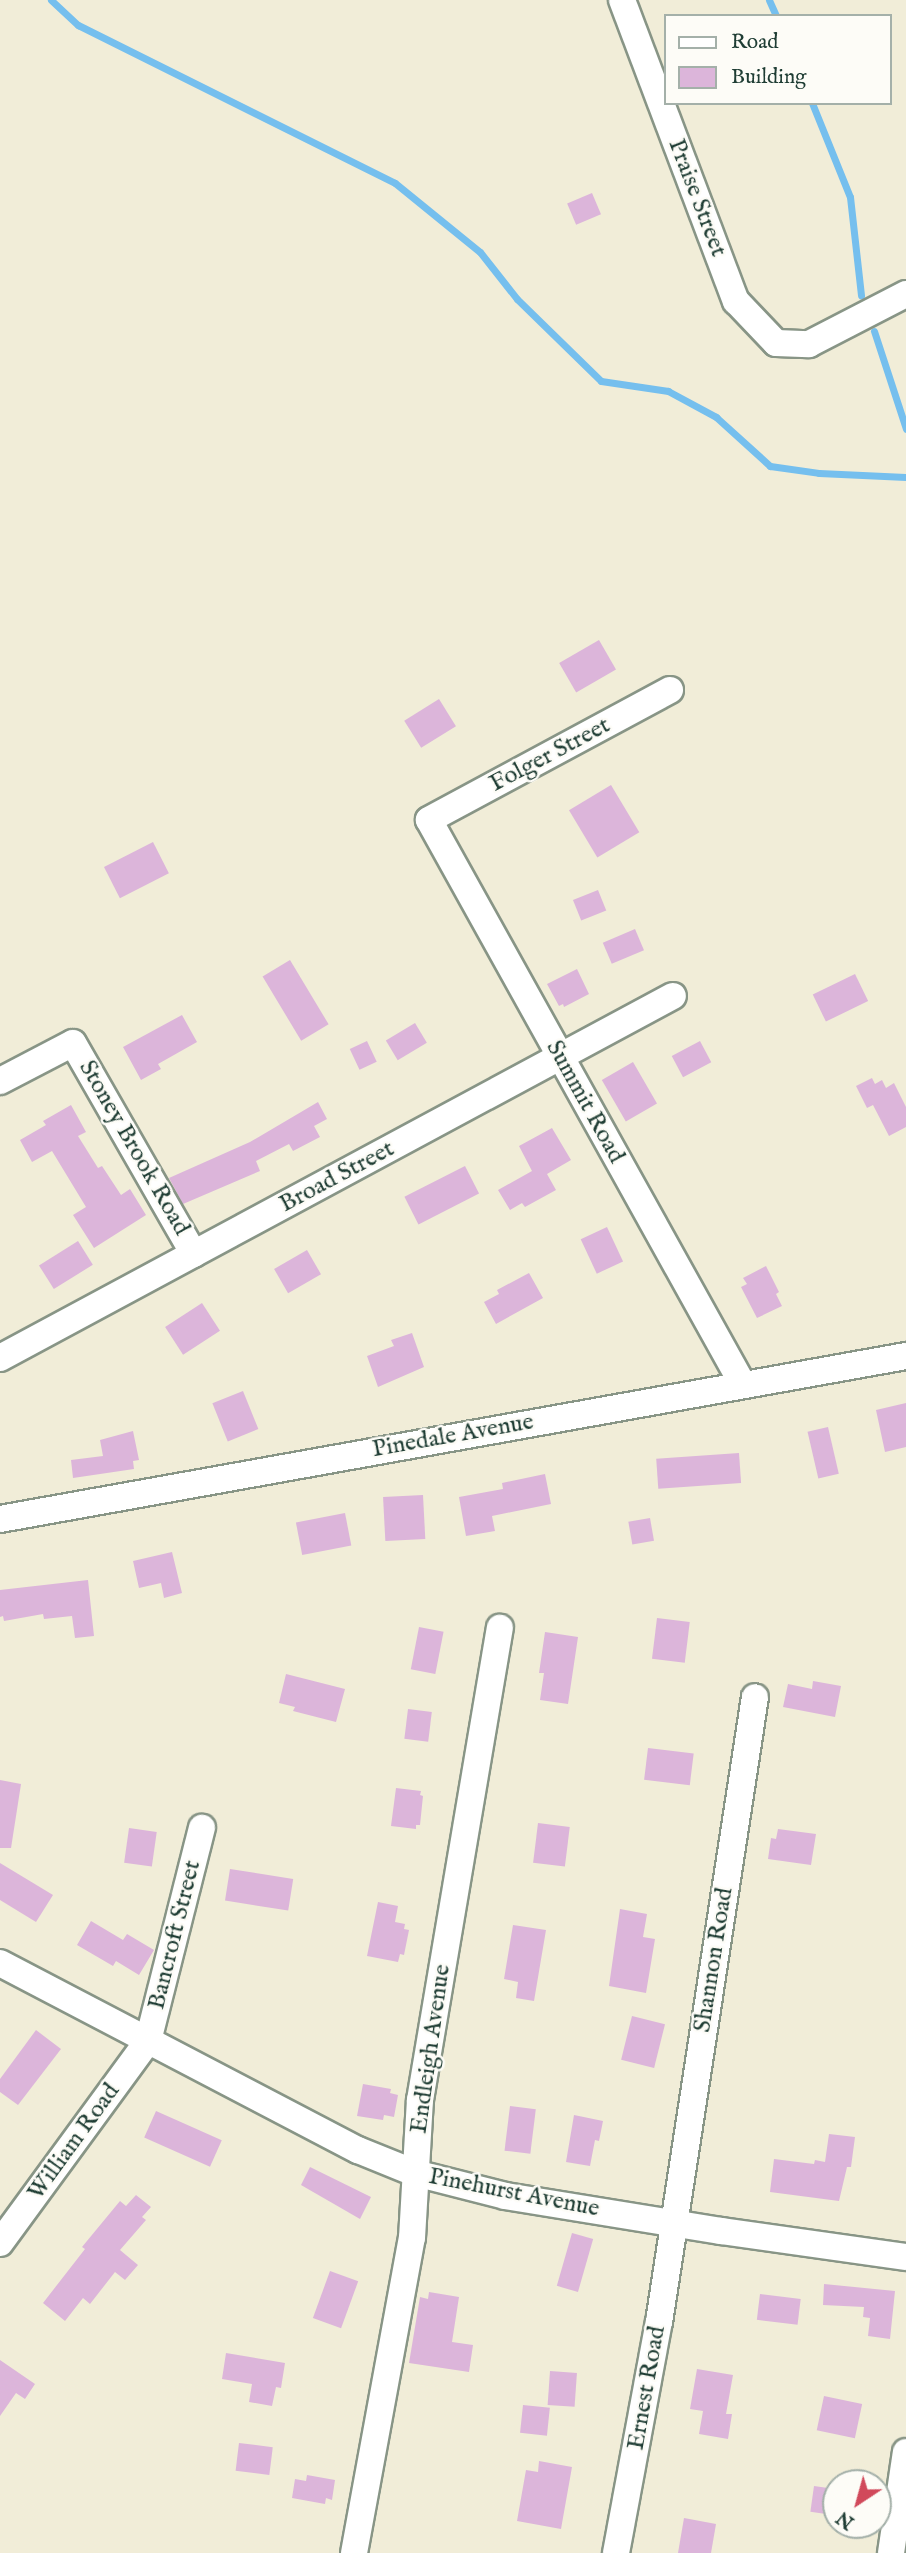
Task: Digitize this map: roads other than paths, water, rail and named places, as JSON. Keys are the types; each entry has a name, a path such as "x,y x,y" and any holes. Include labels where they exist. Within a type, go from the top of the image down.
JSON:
{"street":[{"name":"Praise Street","path":"622,0 736,301 776,343 809,344 906,294"},
{"name":"Folger Street","path":"429,820 670,690"},
{"name":"Summit Road","path":"429,820 741,1383"},
{"name":"Broad Street","path":"0,1358 673,996"},
{"name":"Stoney Brook Road","path":"0,1081 74,1043 194,1254"},
{"name":"Pinedale Avenue","path":"0,1519 741,1383 906,1356"},
{"name":"Endleigh Avenue","path":"355,2553 412,2238 420,2100 500,1629"},
{"name":"Shannon Road","path":"674,2223 755,1698"},
{"name":"Bancroft Street","path":"148,2041 202,1828"},
{"name":"Pinehurst Avenue","path":"0,1963 358,2150 415,2173 472,2190 906,2257"},
{"name":"William Road","path":"0,2243 148,2041"},
{"name":"Ernest Road","path":"616,2553 659,2322 674,2223"},
{"path":"891,2553 906,2452"}],"waterway":[{"path":"51,0 78,25 395,183 480,252 517,299 601,381 668,391 716,417 770,466 819,473 906,477"},
{"path":"769,0 775,14"},
{"path":"813,105 850,197 861,295"},
{"path":"874,331 906,429"}]}
